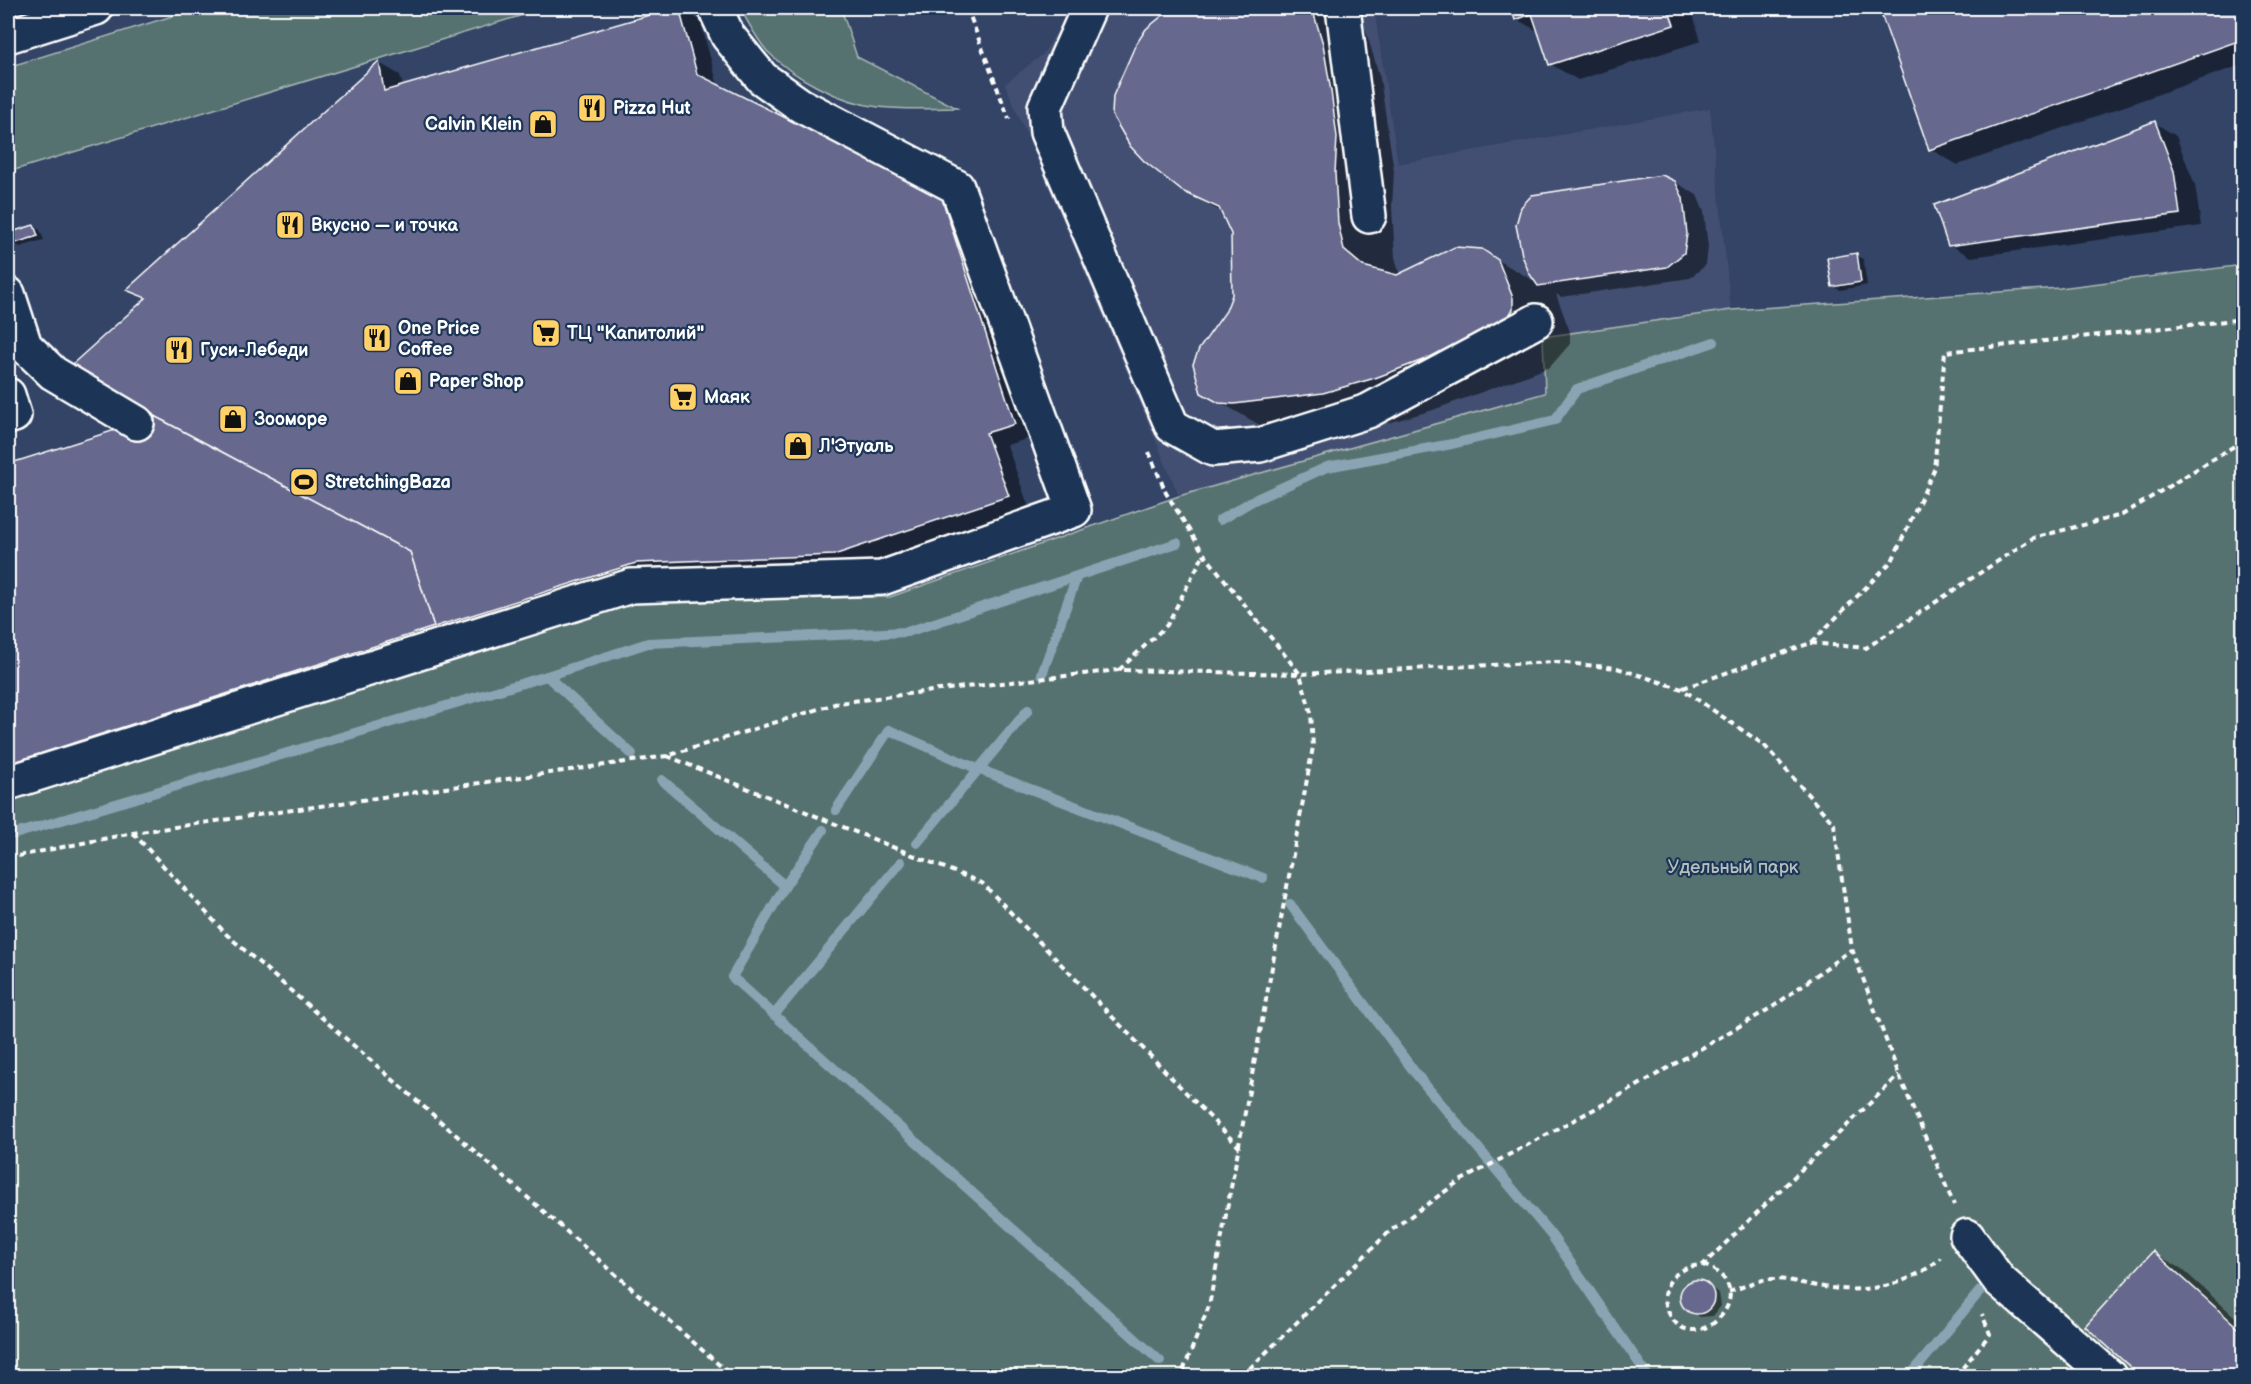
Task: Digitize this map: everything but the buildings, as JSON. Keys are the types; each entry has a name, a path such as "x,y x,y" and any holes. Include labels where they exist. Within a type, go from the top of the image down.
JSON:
{"main road":[{"path":"8,36 96,8"},
{"path":"8,783 631,586 882,578 1074,510 957,187 800,105 762,78 728,36 715,8"},
{"path":"1089,8 1045,107 1047,132 1172,426 1186,436 1212,449 1231,449 1260,445 1368,411 1536,321"},
{"path":"1343,8 1369,216"},
{"path":"8,294 25,346 53,373 137,423"},
{"path":"8,395 14,415 8,417"},
{"path":"1967,1236 1999,1280 2109,1377"}],"path":[{"path":"967,8 994,83"},
{"path":"1811,643 1892,561 1934,470 1945,352 2244,319"},
{"path":"1682,688 1811,643 1866,648 2033,538 2122,515 2244,440"},
{"path":"1119,670 1167,626 1204,554 1300,674 1311,713 1313,747 1240,1148 1209,1306 1181,1377"},
{"path":"8,858 132,833 667,756 838,703 1119,670 1300,674 1556,662 1617,668 1682,688 1764,745 1834,824 1852,949 1899,1075 1967,1236 1929,1268 1901,1283 1846,1290 1767,1279 1729,1292"},
{"path":"667,756 982,883 1240,1148"},
{"path":"132,833 226,934 732,1377"},
{"path":"1242,1377 1390,1231 1458,1182 1630,1090 1774,1006 1852,949"},
{"path":"1703,1265 1720,1275 1729,1292 1726,1312 1712,1326 1692,1329 1674,1320 1665,1301 1669,1282 1683,1268 1703,1265 1899,1075"},
{"path":"1956,1377 1990,1334 1980,1308 1999,1280"}],"shaded area":[{"path":"1071,8 1374,8 1398,164 1710,108 1731,310 1544,337 1545,393 1179,496 1005,84 1043,54"}],"green space":[{"path":"198,8 546,8 8,172 8,67"},
{"path":"740,8 841,8 857,57 957,108 878,107 833,94 790,70 767,51"},
{"name":"Удельный парк","path":"2243,265 2243,1376 8,1376 8,798 635,600 890,597 1179,496 1545,393 1543,337 1731,310 2060,288"}],"waterway":[{"path":"1220,520 1254,500 1327,467 1452,444 1555,420 1577,389 1714,342"},
{"path":"8,836 547,676 648,643 907,632 1177,543"},
{"path":"1042,674 1077,576"},
{"path":"547,676 632,754"},
{"path":"917,843 1028,710"},
{"path":"836,810 889,730 978,769 1263,878"},
{"path":"662,780 785,886 732,977 1160,1361"},
{"path":"785,886 823,830"},
{"path":"774,1015 901,862"},
{"path":"1290,904 1416,1074 1552,1236 1648,1376"},
{"path":"1910,1376 1980,1291"}],"place":[{"name":"Pizza Hut","path":"592,108"},
{"name":"Calvin Klein","path":"543,124"},
{"name":"Вкусно — и точка","path":"290,225"},
{"name":"ТЦ \"Капитолий\"","path":"546,333"},
{"name":"One Price Coffee","path":"377,338"},
{"name":"Гуси-Лебеди","path":"179,350"},
{"name":"Paper Shop","path":"408,381"},
{"name":"Маяк","path":"683,397"},
{"name":"Зооморе","path":"233,419"},
{"name":"Л'Этуаль","path":"798,446"},
{"name":"StretchingBaza","path":"304,482"}]}
